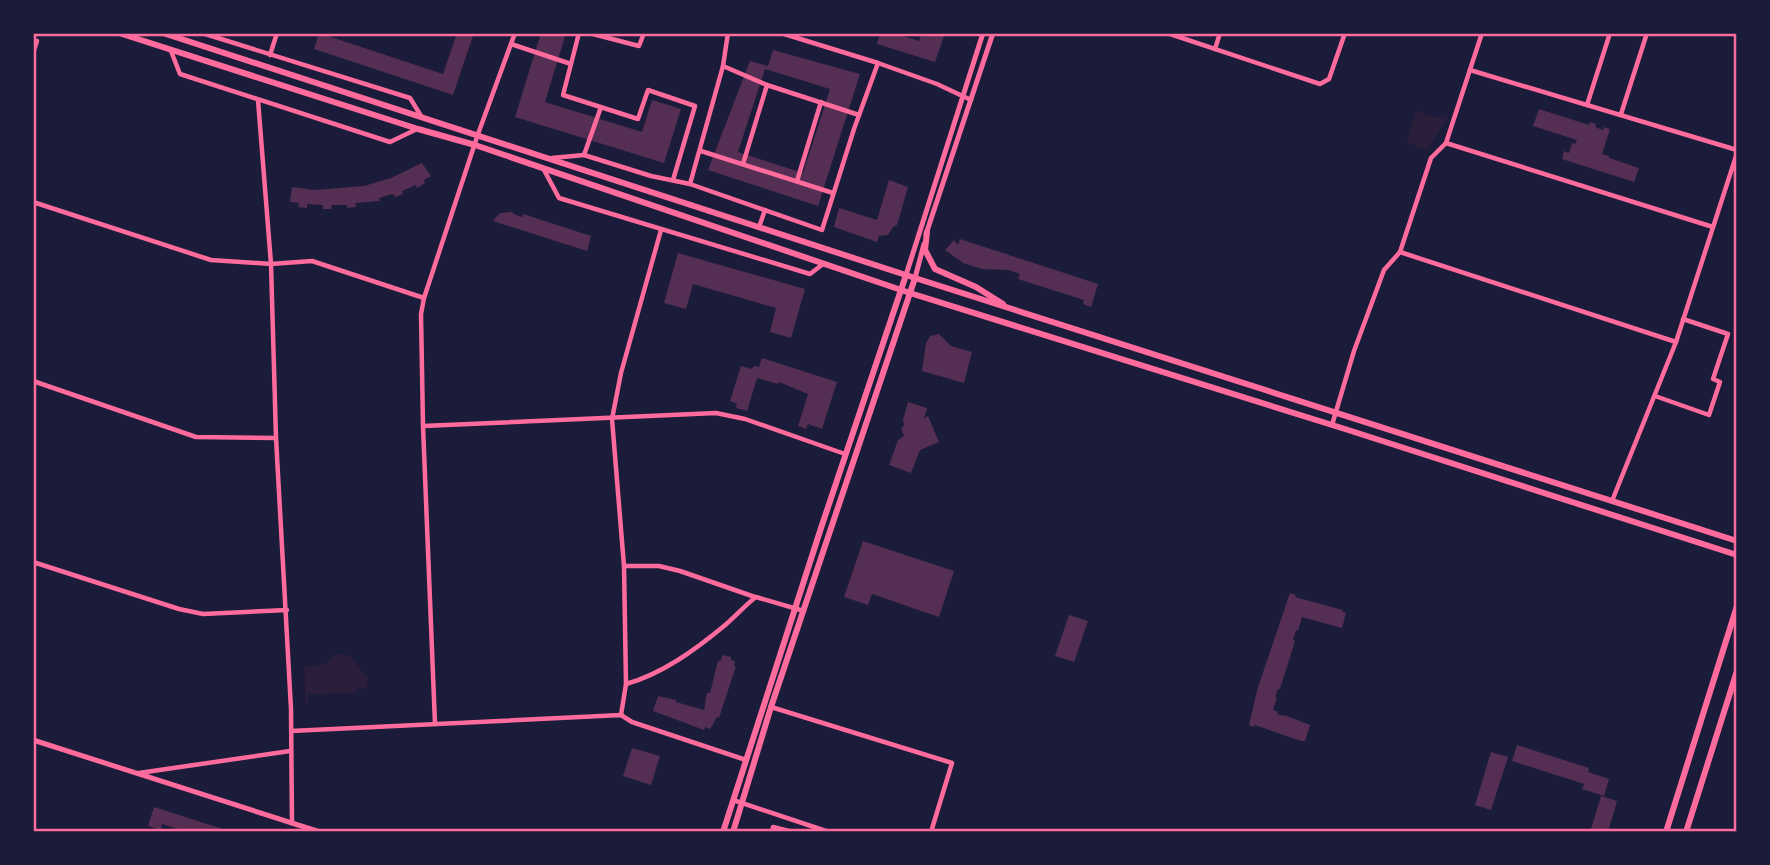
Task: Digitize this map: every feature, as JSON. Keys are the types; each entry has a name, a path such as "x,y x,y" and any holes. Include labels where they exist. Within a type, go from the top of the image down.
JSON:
{"main road":[{"path":"119,33 475,145 910,293 1737,555"},
{"path":"163,33 180,35 1010,309 1737,541"},
{"path":"927,232 925,250 935,269 976,287 1010,309"},
{"path":"723,832 906,275"},
{"path":"733,832 829,530 915,278"},
{"path":"1667,832 1737,606"},
{"path":"1686,832 1737,671"}],"street":[{"path":"202,33 410,98 421,116"},
{"path":"270,55 278,33"},
{"path":"435,724 420,331 424,298 478,134 515,33"},
{"path":"579,33 562,95 638,119 648,90 695,106 673,180"},
{"path":"589,33 639,46 644,33"},
{"path":"690,184 723,66 728,33"},
{"path":"781,33 878,63 972,100"},
{"path":"906,275 983,33"},
{"path":"915,278 927,232 993,33"},
{"path":"1167,33 1320,84 1329,79 1345,33"},
{"path":"1216,49 1220,33"},
{"path":"1332,425 1384,271 1400,252 1431,158 1446,143 1482,33"},
{"path":"1587,105 1610,33"},
{"path":"1621,114 1647,33"},
{"path":"33,52 37,41"},
{"path":"511,44 571,64"},
{"path":"171,51 180,74 390,142 418,129"},
{"path":"551,158 584,155 690,184 822,230 878,63"},
{"path":"723,66 767,85 859,115"},
{"path":"1470,70 1621,114 1737,152 1676,342 1612,501"},
{"path":"743,164 767,85"},
{"path":"258,100 271,264 276,438 291,731 292,823"},
{"path":"797,181 821,102"},
{"path":"584,155 601,107"},
{"path":"1446,143 1713,227"},
{"path":"701,151 833,193"},
{"path":"544,169 559,198 810,274 823,264"},
{"path":"33,202 211,260 271,264 312,261 424,298"},
{"path":"759,227 765,210"},
{"path":"621,715 626,684 624,566 612,419 621,373 661,230"},
{"path":"1400,252 1676,342"},
{"path":"1655,396 1709,415 1720,382 1713,379 1728,334 1683,319"},
{"path":"33,381 196,437 276,438"},
{"path":"423,426 716,413 745,419 845,454"},
{"path":"33,562 179,609 203,614 286,610"},
{"path":"624,566 659,566 680,571 804,611"},
{"path":"626,684 645,679 660,671 724,626 756,597"},
{"path":"771,707 952,763 931,832"},
{"path":"291,731 621,715 632,722 746,760"},
{"path":"33,740 320,832"},
{"path":"137,774 290,751"},
{"path":"733,800 829,832"},
{"path":"772,832 773,827 793,832"}],"shaded area":[{"path":"1416,111 1433,117 1448,116 1427,150 1407,143"},
{"path":"336,654 347,655 355,661 368,678 367,688 357,689 356,693 308,694 306,704 304,667 325,664"}],"building":[{"path":"319,33 332,33 331,37 443,74 457,33 474,33 453,95 314,49"},
{"path":"541,33 566,33 545,102 642,132 652,100 681,109 664,163 515,117"},
{"path":"880,33 893,33 919,41 922,33 945,33 935,62 877,44"},
{"path":"773,50 860,74 818,206 708,170 750,61 768,66","holes":["765,69 830,89 803,173 738,152"]},
{"path":"1539,109 1589,125 1590,122 1603,130 1604,127 1610,129 1602,154 1639,168 1634,182 1562,159 1564,151 1569,153 1572,143 1575,144 1577,140 1533,126"},
{"path":"422,163 431,176 417,188 416,185 395,197 393,194 379,198 380,201 355,203 356,207 331,205 332,209 323,209 323,205 307,204 307,208 298,207 299,203 290,202 292,187 314,190 364,186 391,178"},
{"path":"889,180 908,187 897,225 888,235 879,236 877,242 834,227 839,208 877,220"},
{"path":"512,212 591,236 587,251 493,221 500,213"},
{"path":"960,239 1098,284 1091,307 1083,304 1084,300 1018,279 1020,274 1008,270 982,269 963,263 945,250 954,240 958,245"},
{"path":"678,253 805,289 791,338 770,332 776,308 693,284 686,309 664,303"},
{"path":"939,334 951,346 972,352 964,383 922,371 926,343 930,336"},
{"path":"762,358 837,382 822,429 808,424 806,429 798,426 808,394 779,382 778,384 757,378 747,411 736,408 737,404 730,401 741,366 752,369 754,366 759,367"},
{"path":"908,402 927,408 924,418 928,416 939,442 920,450 911,473 889,465 898,440 904,436 901,428 904,426"},
{"path":"863,541 954,571 939,617 872,594 868,605 844,597"},
{"path":"1290,593 1346,613 1342,628 1302,617 1298,631 1296,630 1273,710 1278,712 1277,714 1310,725 1305,741 1249,725 1258,687"},
{"path":"1069,615 1088,621 1074,662 1055,656"},
{"path":"722,655 731,657 736,666 719,718 717,717 710,729 705,727 704,730 653,711 658,696 704,710 707,693 710,693"},
{"path":"1517,745 1589,768 1588,772 1609,779 1604,796 1582,789 1584,784 1512,761"},
{"path":"632,748 660,756 651,785 623,776"},
{"path":"1491,752 1508,757 1491,810 1475,805"},
{"path":"1601,796 1617,801 1608,832 1590,832"},
{"path":"154,807 229,832 188,832 162,824 161,830 148,826"}]}
